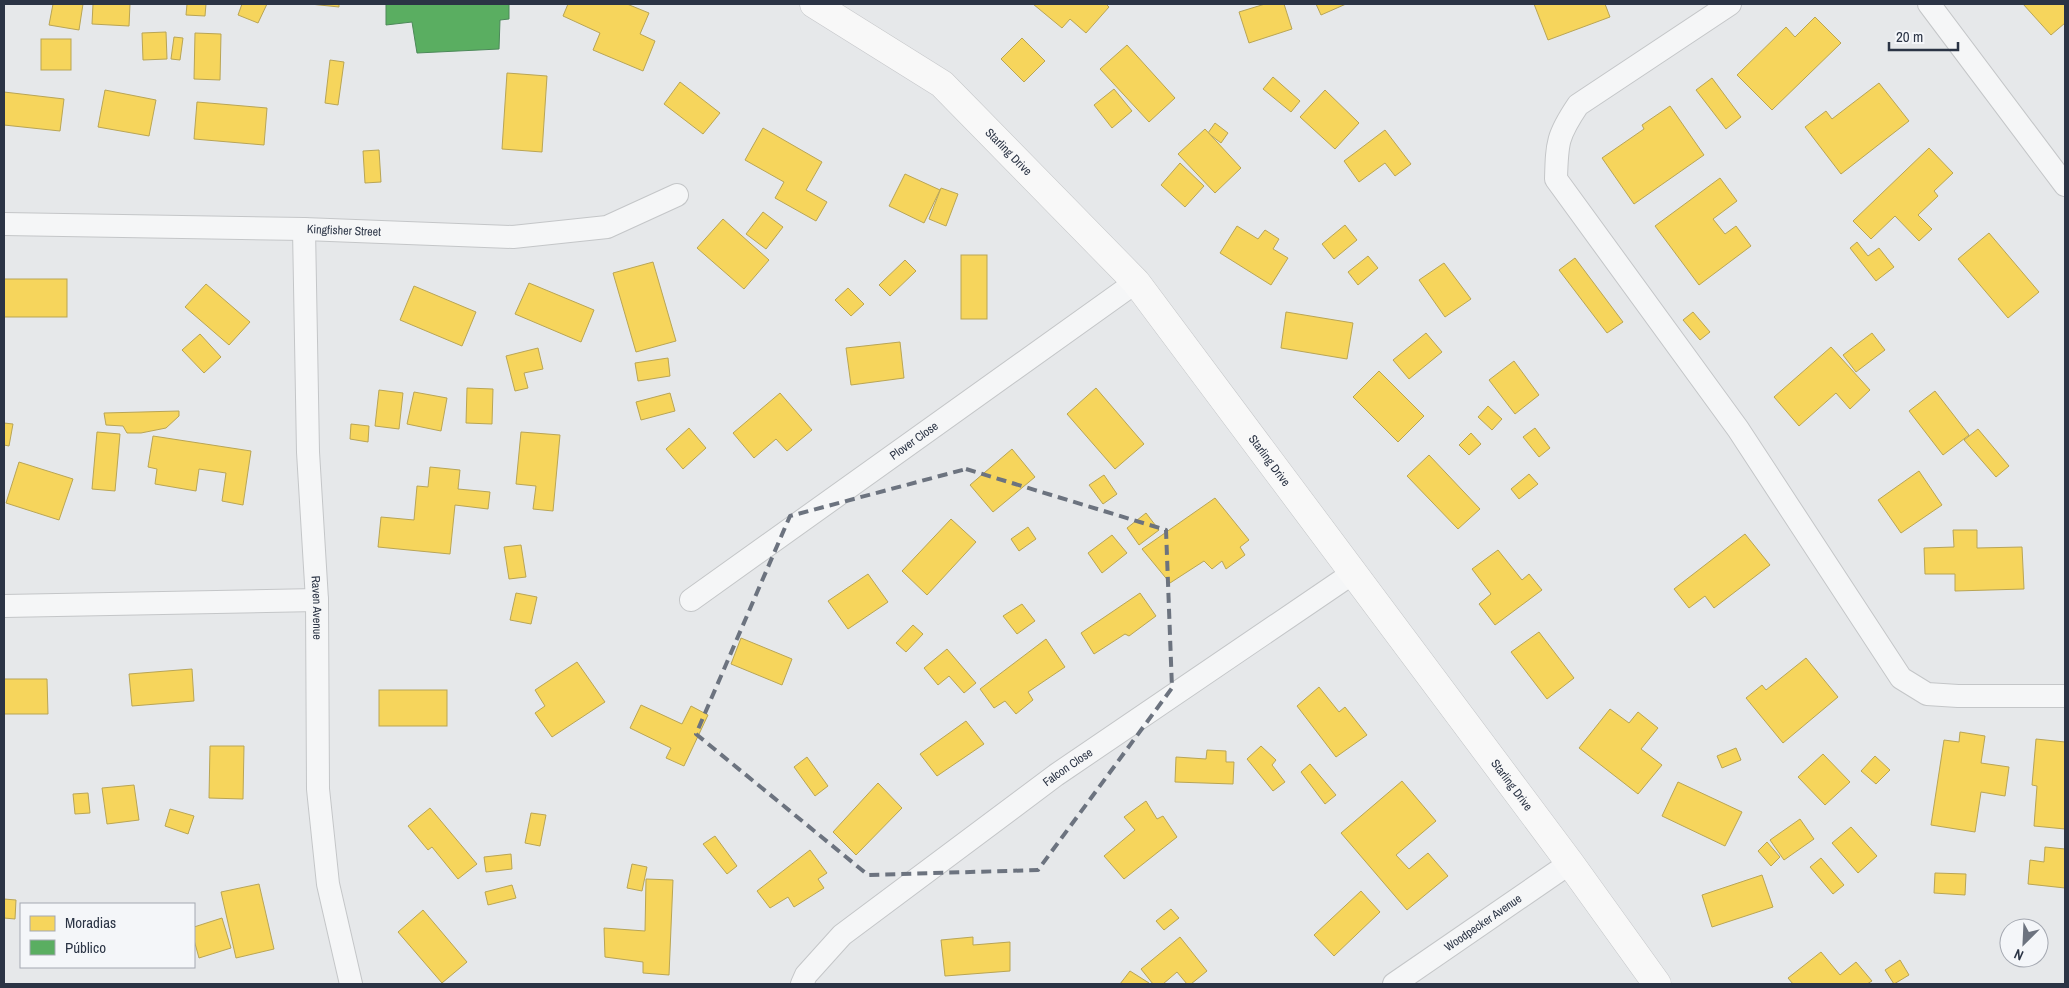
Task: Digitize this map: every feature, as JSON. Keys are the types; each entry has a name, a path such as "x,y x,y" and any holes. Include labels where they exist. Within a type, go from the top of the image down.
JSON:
{"street":[{"name":"Starling Drive","path":"814,4 942,84 1136,282 1570,863 1656,984"},
{"path":"1730,4 1578,105 1562,129 1556,149 1556,179 1738,429 1901,678 1927,694 1958,696 2065,696"},
{"path":"1929,4 2065,185"},
{"name":"Kingfisher Street","path":"4,224 304,229 513,237 606,227 677,195"},
{"name":"Raven Avenue","path":"304,229 308,452 317,600 318,789 328,884 351,984"},
{"name":"Plover Close","path":"691,600 1136,282"},
{"name":"Falcon Close","path":"802,984 806,975 842,935 1048,781 1353,573"},
{"path":"4,606 317,600"},
{"name":"Woodpecker Avenue","path":"1394,984 1570,863"}],"highlighted area":[{"path":"966,469 1166,530 1172,688 1038,870 868,875 696,734 790,516"}],"building: Moradias":[{"path":"53,4 83,4 79,30 49,25"},
{"path":"93,4 130,4 129,26 92,24"},
{"path":"187,4 206,4 205,16 186,15"},
{"path":"242,4 267,4 258,23 238,15"},
{"path":"310,4 339,4 339,7"},
{"path":"568,4 627,4 649,13 640,34 655,41 643,71 593,50 600,33 563,16"},
{"path":"1033,4 1106,4 1109,7 1086,33 1070,19 1062,28"},
{"path":"1265,4 1284,4 1292,29 1249,43 1239,12"},
{"path":"1316,4 1346,4 1321,15"},
{"path":"1534,4 1605,4 1610,17 1548,40"},
{"path":"2023,4 2065,4 2065,23 2051,35"},
{"path":"1815,17 1841,43 1772,110 1737,75 1786,27 1795,37"},
{"path":"166,32 167,59 143,60 142,33"},
{"path":"195,33 221,34 220,80 194,79"},
{"path":"174,37 183,38 180,60 171,59"},
{"path":"1022,38 1045,61 1024,82 1001,59"},
{"path":"41,39 71,39 71,70 41,70"},
{"path":"1127,45 1175,98 1149,122 1100,69"},
{"path":"330,60 344,62 338,105 325,103"},
{"path":"507,73 547,76 542,152 502,149"},
{"path":"1273,77 1300,101 1291,112 1263,89"},
{"path":"1712,78 1741,117 1726,129 1696,90"},
{"path":"680,82 720,113 703,134 664,104"},
{"path":"1879,83 1909,121 1841,174 1805,127 1826,111 1832,119"},
{"path":"1114,89 1132,111 1112,128 1094,105"},
{"path":"105,90 156,100 149,136 98,127"},
{"path":"1325,90 1359,123 1335,149 1300,117"},
{"path":"4,92 64,99 60,131 4,125"},
{"path":"197,102 267,108 264,145 194,139"},
{"path":"1670,106 1704,155 1634,204 1602,158 1644,129 1642,125"},
{"path":"1215,123 1228,133 1221,143 1208,133"},
{"path":"763,128 822,162 806,190 827,202 816,221 775,198 784,182 745,160"},
{"path":"1205,129 1241,168 1215,193 1178,154"},
{"path":"1385,130 1411,164 1395,176 1385,163 1359,182 1344,161"},
{"path":"1929,148 1953,173 1934,191 1938,196 1918,215 1932,229 1919,241 1895,216 1871,239 1853,221"},
{"path":"379,150 381,182 365,183 363,151"},
{"path":"1180,163 1204,186 1185,207 1161,185"},
{"path":"905,174 940,190 924,223 889,206"},
{"path":"1720,178 1737,201 1713,219 1725,234 1736,226 1751,246 1699,285 1655,226"},
{"path":"941,188 958,194 946,226 929,219"},
{"path":"763,212 783,227 766,249 746,234"},
{"path":"723,219 769,260 744,289 697,248"},
{"path":"1345,225 1357,240 1334,259 1322,244"},
{"path":"1237,226 1258,239 1265,230 1279,239 1273,249 1288,258 1271,285 1220,253"},
{"path":"1989,233 2039,292 2008,318 1958,259"},
{"path":"1857,242 1868,256 1879,248 1894,267 1876,281 1850,248"},
{"path":"961,255 987,255 987,319 961,319"},
{"path":"1368,256 1378,268 1358,285 1348,272"},
{"path":"1575,258 1623,322 1607,333 1559,270"},
{"path":"905,260 916,271 890,296 879,285"},
{"path":"653,262 676,341 636,352 613,273"},
{"path":"1444,263 1471,299 1445,317 1419,280"},
{"path":"4,279 67,279 67,317 4,317"},
{"path":"529,283 594,310 581,342 515,314"},
{"path":"206,284 250,322 229,345 185,307"},
{"path":"414,286 476,312 462,346 400,320"},
{"path":"848,288 864,304 851,316 835,300"},
{"path":"1286,312 1353,323 1347,359 1281,348"},
{"path":"1693,312 1710,332 1700,340 1683,320"},
{"path":"1426,333 1442,352 1409,379 1393,360"},
{"path":"1872,333 1885,350 1856,372 1843,355"},
{"path":"200,334 221,357 204,373 182,350"},
{"path":"900,342 904,378 851,385 846,348"},
{"path":"1831,347 1870,390 1850,409 1836,393 1799,426 1774,397"},
{"path":"538,348 543,369 524,373 528,388 515,391 506,356"},
{"path":"668,358 670,376 638,381 635,363"},
{"path":"1514,361 1539,395 1515,414 1489,380"},
{"path":"1379,371 1424,416 1398,442 1353,397"},
{"path":"467,388 493,389 492,424 466,423"},
{"path":"1096,388 1144,444 1115,469 1067,414"},
{"path":"379,390 403,393 399,429 375,426"},
{"path":"1935,391 1969,435 1943,455 1909,411"},
{"path":"414,392 447,398 441,431 407,424"},
{"path":"670,393 675,411 641,420 636,402"},
{"path":"780,393 812,430 787,451 776,439 754,458 733,433"},
{"path":"1488,406 1502,419 1492,430 1478,417"},
{"path":"179,411 179,416 166,428 141,433 127,433 123,426 106,425 104,413"},
{"path":"4,423 13,424 9,446 4,445"},
{"path":"351,424 369,426 368,442 350,439"},
{"path":"689,428 706,448 683,469 666,449"},
{"path":"1535,428 1550,448 1539,457 1523,437"},
{"path":"1978,429 2009,466 1996,477 1964,440"},
{"path":"97,432 120,434 115,491 92,489"},
{"path":"521,432 560,435 553,511 533,509 536,486 516,484"},
{"path":"1471,433 1481,444 1469,455 1459,445"},
{"path":"153,436 251,451 243,505 222,501 226,473 199,469 196,491 155,484 157,469 148,467"},
{"path":"1012,449 1035,477 993,512 970,485"},
{"path":"1429,455 1480,509 1458,529 1407,476"},
{"path":"19,462 73,479 59,520 6,503"},
{"path":"430,467 460,470 458,489 490,492 488,509 455,505 450,554 378,547 381,517 414,520 417,486 428,487"},
{"path":"1919,471 1942,505 1901,533 1878,500"},
{"path":"1529,474 1538,484 1519,499 1511,489"},
{"path":"1104,475 1117,494 1103,504 1089,485"},
{"path":"1215,498 1249,540 1240,547 1245,555 1226,569 1222,561 1212,569 1204,561 1170,583 1142,549"},
{"path":"1146,513 1159,530 1139,545 1127,528"},
{"path":"951,519 976,542 927,595 902,571"},
{"path":"1028,527 1036,539 1019,551 1011,539"},
{"path":"1953,530 1977,530 1977,548 2022,547 2024,589 1955,591 1955,574 1925,574 1924,548 1954,547"},
{"path":"1745,534 1770,565 1714,608 1705,596 1689,608 1674,589"},
{"path":"1112,535 1127,553 1102,573 1088,553"},
{"path":"521,545 526,577 509,579 504,547"},
{"path":"1498,550 1522,580 1529,574 1542,590 1495,625 1479,604 1491,594 1472,569"},
{"path":"868,574 888,602 848,629 828,601"},
{"path":"516,593 537,597 531,624 510,620"},
{"path":"1140,593 1156,616 1129,636 1125,634 1094,654 1081,633"},
{"path":"1022,604 1035,621 1017,634 1003,616"},
{"path":"913,625 923,634 906,652 896,643"},
{"path":"1539,632 1574,678 1547,699 1511,652"},
{"path":"741,638 792,659 782,685 731,664"},
{"path":"1046,639 1065,667 1028,692 1033,700 1016,714 1005,701 994,708 980,689"},
{"path":"947,649 976,683 964,693 949,676 938,685 924,668"},
{"path":"1806,658 1838,697 1783,743 1746,698 1762,685 1766,690"},
{"path":"577,662 605,702 552,737 535,713 545,706 535,690"},
{"path":"192,669 194,701 132,706 129,674"},
{"path":"4,679 47,679 48,714 4,714"},
{"path":"1319,687 1339,712 1345,707 1367,735 1336,757 1297,706"},
{"path":"379,690 447,690 447,726 379,726"},
{"path":"641,705 682,724 691,706 708,715 684,766 666,758 671,748 630,728"},
{"path":"1610,709 1629,723 1638,712 1658,728 1641,749 1662,765 1638,794 1579,748"},
{"path":"966,721 984,744 937,776 920,754"},
{"path":"1960,732 1985,736 1981,763 2009,767 2005,796 1981,792 1975,832 1931,825 1944,740 1959,742"},
{"path":"2036,739 2065,742 2065,829 2034,826 2037,786 2032,785"},
{"path":"210,746 244,746 243,799 209,798"},
{"path":"1261,746 1276,760 1272,765 1285,782 1273,791 1247,759"},
{"path":"1736,748 1741,760 1722,768 1717,756"},
{"path":"1207,750 1226,751 1226,762 1234,762 1233,784 1175,782 1176,757 1206,759"},
{"path":"1823,754 1850,782 1825,805 1798,777"},
{"path":"1875,756 1890,770 1876,784 1861,771"},
{"path":"807,757 828,786 815,796 794,767"},
{"path":"1310,764 1336,795 1325,804 1301,772"},
{"path":"1402,781 1436,821 1396,855 1409,869 1428,853 1448,876 1407,910 1341,833"},
{"path":"1678,782 1742,812 1725,846 1662,816"},
{"path":"878,783 902,808 856,855 833,832"},
{"path":"134,785 139,820 107,824 102,788"},
{"path":"88,793 90,813 75,814 73,794"},
{"path":"1146,801 1157,819 1163,816 1177,837 1124,879 1104,856 1135,830 1124,817"},
{"path":"430,808 477,864 458,879 432,847 428,850 408,826"},
{"path":"170,809 194,816 188,834 165,826"},
{"path":"531,813 546,815 540,846 525,843"},
{"path":"1800,819 1814,839 1784,860 1770,840"},
{"path":"1851,827 1877,856 1858,873 1832,843"},
{"path":"715,836 737,866 727,874 703,844"},
{"path":"1767,842 1780,857 1771,866 1758,851"},
{"path":"2045,847 2065,849 2065,888 2028,884 2030,860 2044,862"},
{"path":"810,850 827,873 818,879 824,888 794,907 788,897 770,908 757,891"},
{"path":"511,854 512,869 486,872 484,857"},
{"path":"1821,858 1844,885 1833,894 1810,867"},
{"path":"632,864 647,867 642,891 627,888"},
{"path":"1935,873 1966,874 1965,895 1934,893"},
{"path":"1762,875 1773,907 1712,927 1702,895"},
{"path":"646,879 673,880 669,975 643,973 643,962 605,957 604,928 645,931"},
{"path":"259,884 274,949 236,958 221,892"},
{"path":"512,885 516,898 488,905 485,892"},
{"path":"1361,891 1380,912 1334,956 1314,935"},
{"path":"4,899 16,900 15,919 4,918"},
{"path":"1171,909 1179,918 1164,930 1156,921"},
{"path":"423,910 467,962 442,983 398,932"},
{"path":"222,918 231,948 199,958 195,944 195,927"},
{"path":"973,937 973,945 1010,942 1010,971 945,976 941,940"},
{"path":"1180,937 1207,971 1191,984 1187,984 1177,972 1163,984 1153,984 1141,969"},
{"path":"1821,952 1840,975 1856,962 1872,981 1867,984 1793,984 1788,978"},
{"path":"1900,960 1909,975 1894,984 1885,970"},
{"path":"1130,971 1149,983 1120,984"}],"building: Público":[{"path":"386,4 509,4 509,19 500,20 499,49 417,53 412,22 386,25"}]}
